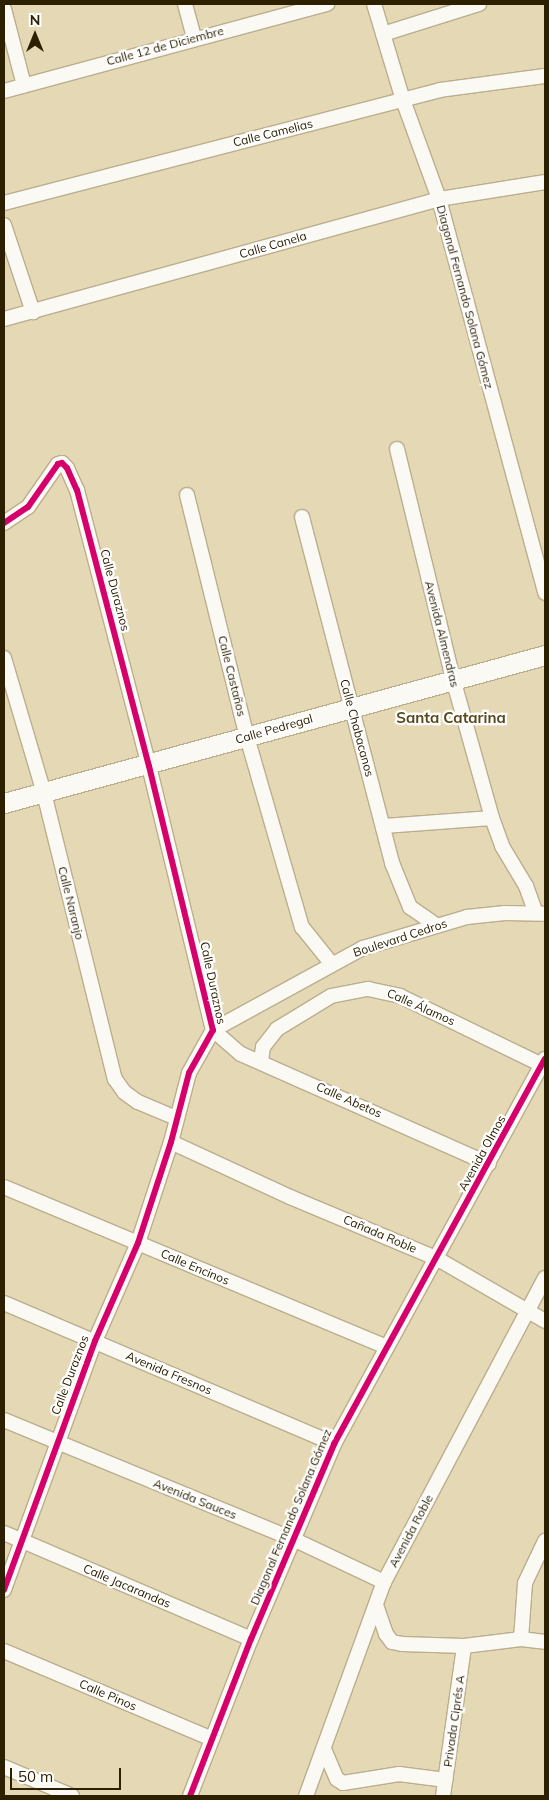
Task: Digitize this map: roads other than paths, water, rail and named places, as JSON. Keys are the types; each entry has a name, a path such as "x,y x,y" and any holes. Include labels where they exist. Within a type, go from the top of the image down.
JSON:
{"street":[{"path":"185,4 194,38"},
{"name":"Calle 12 de Diciembre","path":"4,91 194,38 327,4"},
{"path":"383,34 479,4"},
{"name":"Diagonal Fernando Solana Gómez","path":"379,7 383,34 403,100 439,199 545,593"},
{"path":"4,9 24,85"},
{"name":"Calle Camelias","path":"4,203 440,90 545,76"},
{"name":"Calle Canela","path":"4,319 439,199 545,182"},
{"path":"4,225 33,312"},
{"name":"Avenida Almendras","path":"397,449 453,679 492,818 502,846 541,914"},
{"name":"Calle Duraznos","path":"4,523 28,507 52,470 62,463 77,490 149,766 213,1030 189,1073 171,1142 138,1243 95,1342 56,1443 4,1590"},
{"name":"Calle Castaños","path":"187,495 247,737 302,927 331,963"},
{"name":"Calle Chabacanos","path":"302,517 350,708 384,826 392,863 410,906 436,925"},
{"name":"Calle Pedregal","path":"4,803 149,766 453,679 545,655"},
{"name":"Calle Naranjo","path":"4,658 44,793 115,1079 124,1092 138,1102 176,1118"},
{"path":"384,826 492,818"},
{"name":"Boulevard Cedros","path":"213,1030 331,963 363,948 436,925 505,913 541,914"},
{"name":"Calle Álamos","path":"260,1061 266,1040 277,1029 331,996 368,989 400,996 544,1062"},
{"name":"Calle Abetos","path":"213,1030 241,1054 489,1164"},
{"name":"Avenida Olmos","path":"436,1258 544,1062"},
{"name":"Cañada Roble","path":"171,1142 290,1197 436,1258 545,1321"},
{"name":"Calle Encinos","path":"4,1187 386,1347"},
{"name":"Diagonal Fernando Solana Gómez","path":"190,1796 251,1639 334,1444 436,1258"},
{"name":"Avenida Roble","path":"306,1796 384,1582 545,1278"},
{"name":"Avenida Fresnos","path":"4,1303 334,1444"},
{"name":"Avenida Sauces","path":"4,1420 293,1539 384,1582"},
{"name":"Calle Jacarandas","path":"4,1533 251,1639"},
{"path":"521,1639 525,1583 545,1541"},
{"path":"376,1605 386,1634 392,1642 464,1646 521,1639 545,1642"},
{"name":"Privada Ciprés A","path":"443,1796 464,1646"},
{"name":"Calle Pinos","path":"4,1651 212,1739"},
{"path":"324,1749 337,1779 343,1783 398,1774 446,1780"},
{"path":"4,1767 72,1796"}],"district":[{"name":"Santa Catarina","path":"451,718"}]}
